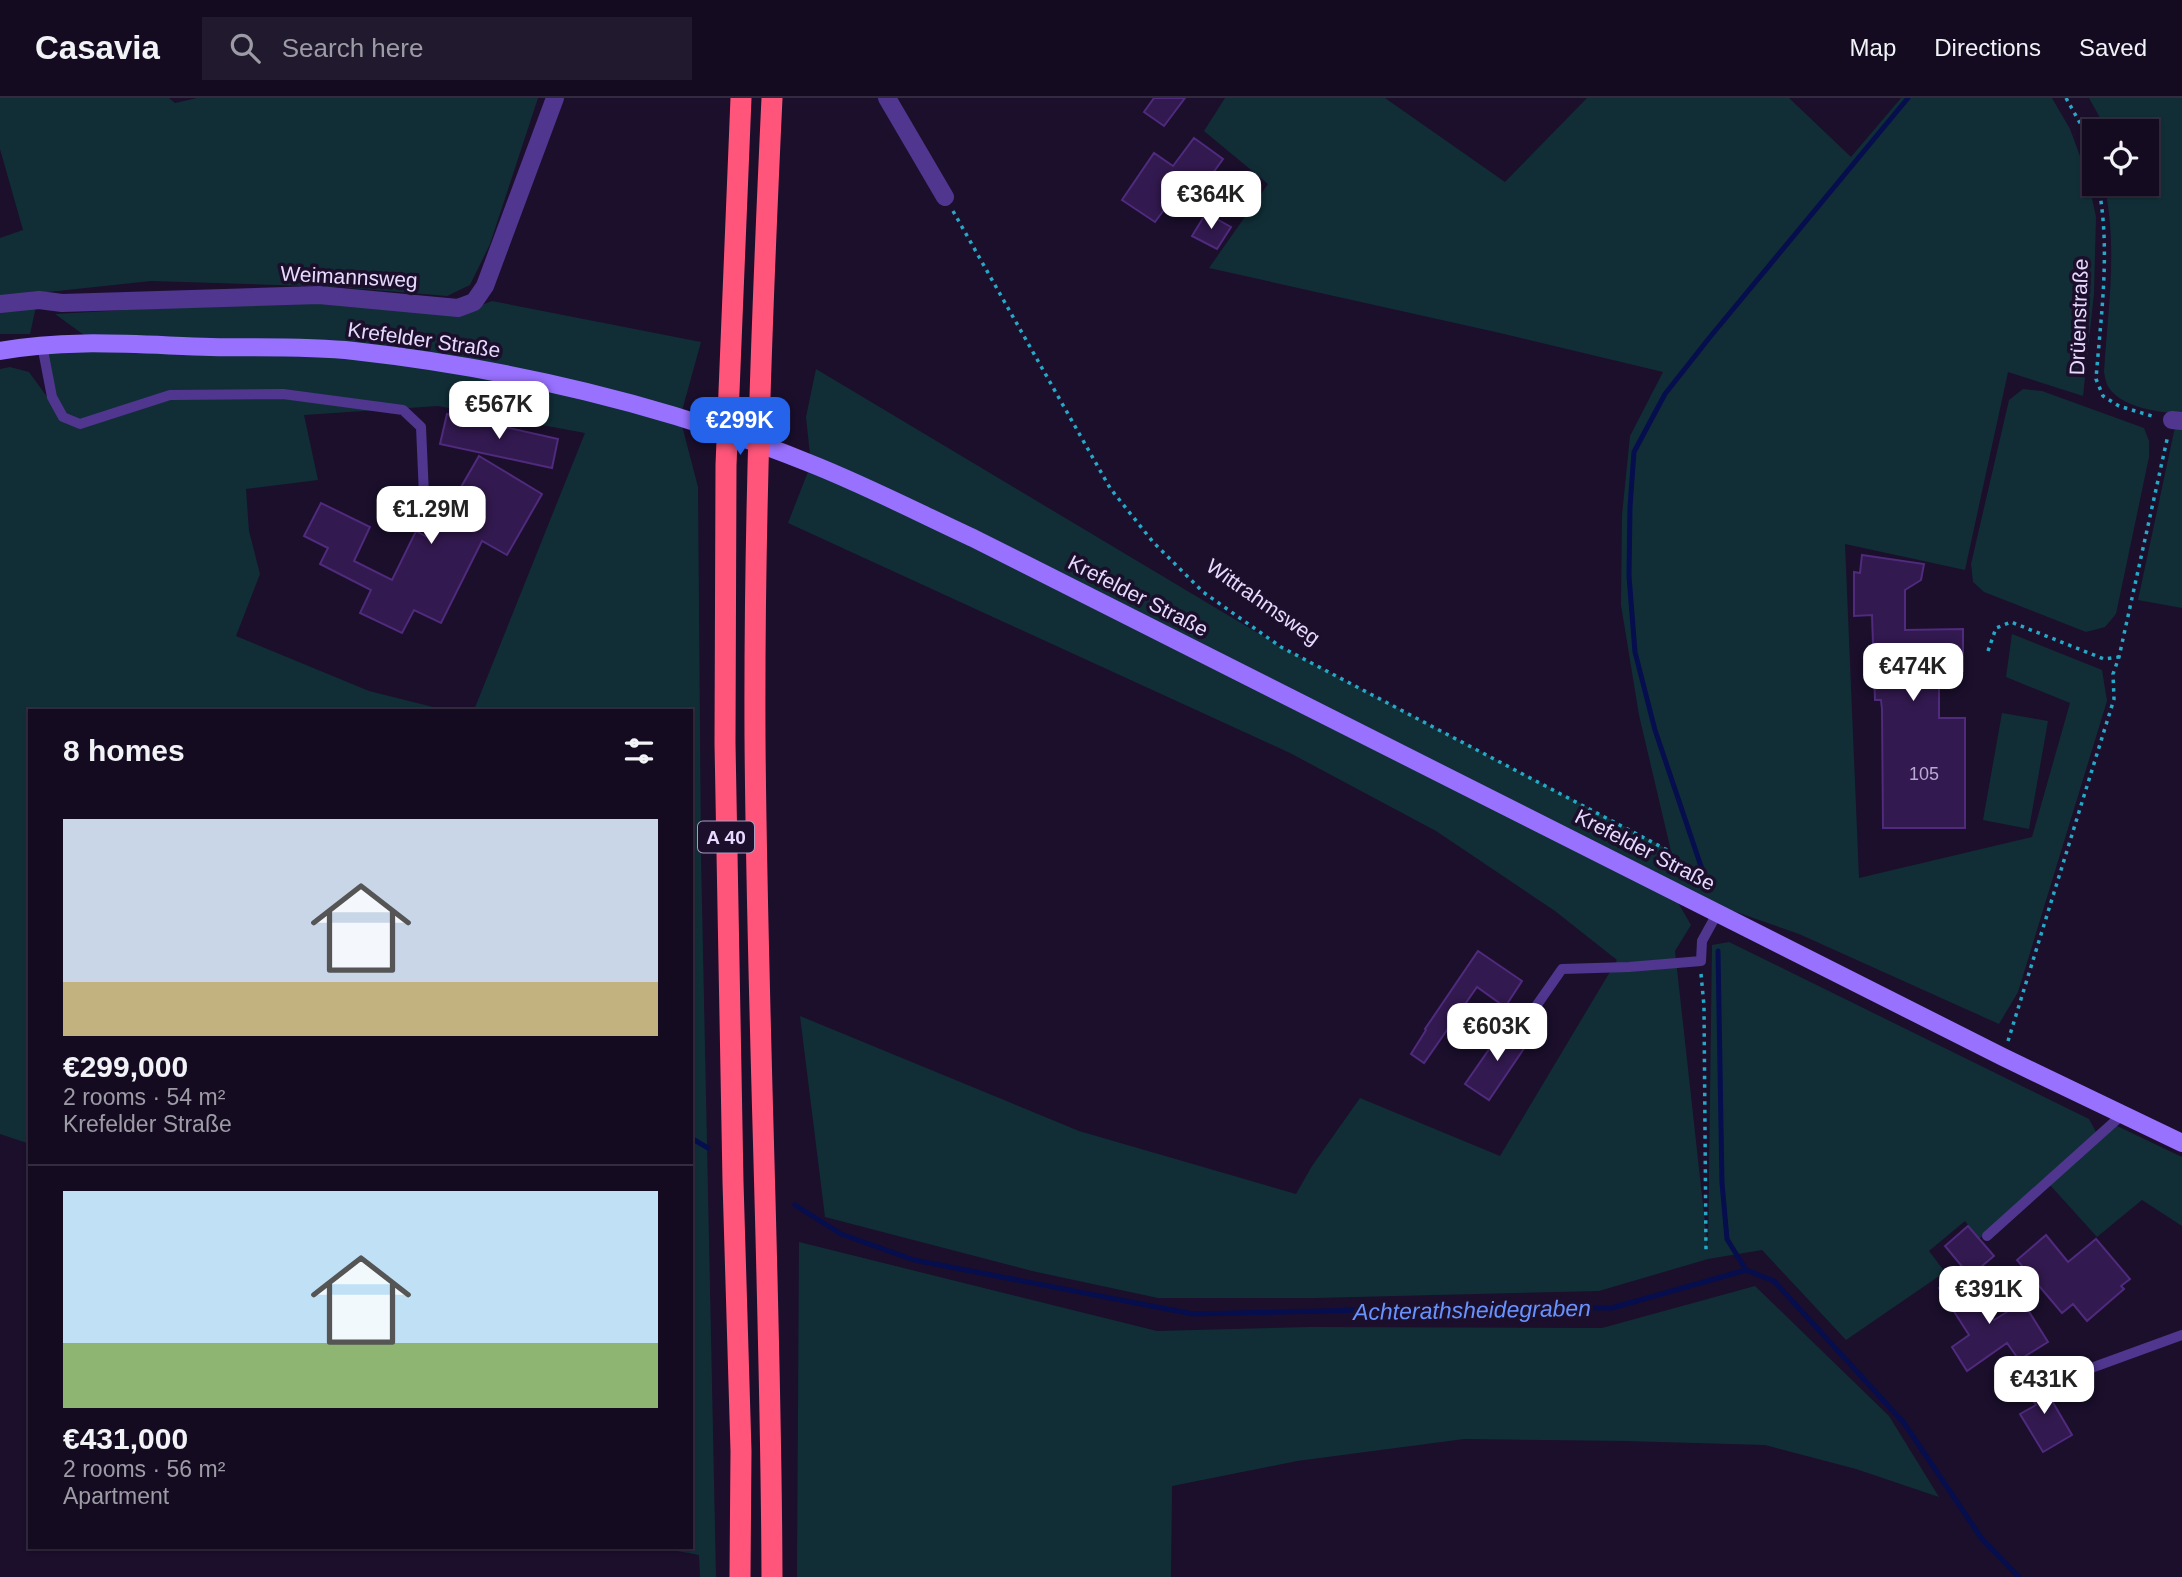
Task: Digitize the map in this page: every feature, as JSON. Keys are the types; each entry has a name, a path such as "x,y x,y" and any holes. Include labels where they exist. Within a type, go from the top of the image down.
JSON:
{"highway":[{"name":"A 40","path":"740,1577 741,1451 725,729 726,451 741,98"},
{"name":"A 40","path":"772,98 757,508 755,723 772,1577"}],"main road":[{"name":"Krefelder Straße","path":"0,351 42,345 96,343 351,351 476,368 680,418 811,464 973,538 2003,1057 2182,1143"}],"street":[{"name":"Weimannsweg","path":"0,304 39,300 61,303 319,295 458,308 474,302 485,286 555,98"},
{"path":"887,98 945,197"}],"lane":[{"path":"42,345 52,397 63,418 80,424 170,395 282,394 403,410 421,427 424,495"},
{"path":"1525,1022 1562,969 1701,961 1702,941 1718,912"},
{"path":"1987,1236 2123,1114"},
{"path":"2072,1375 2182,1335"}],"path":[{"path":"2066,98 2082,129"},
{"name":"Drüenstraße","path":"2101,196 2106,258 2096,379 2103,396 2119,406 2170,420"},
{"name":"Wittrahmsweg","path":"945,197 1110,488 1153,542 1203,592 1281,648 1671,852 1670,888"},
{"path":"2003,1057 2114,699 2113,674 2119,657 2170,420"},
{"path":"1988,651 1996,628 2011,622 2104,659 2119,657"},
{"path":"1701,961 1704,1006 1706,1252"}],"shaded area":[{"path":"0,98 169,98 175,103 197,98 538,98 490,244 470,285 447,296 338,287 151,281 39,293 30,334 0,334 0,238 23,230 0,149"},
{"path":"1225,98 1385,98 1505,182 1587,98 1789,98 1851,157 1901,98 2052,98 2070,129 2082,161 2082,196 2092,196 2096,217 2094,293 2083,396 2008,372 1965,570 1845,544 1859,878 2032,837 2070,703 2006,677 2012,634 2102,670 2107,701 2018,992 1999,1024 1799,934 1670,889 1691,925 1675,951 1708,1250 1712,945 1729,942 2089,1119 2097,1134 1979,1239 1965,1221 1929,1251 1945,1272 1846,1340 1762,1250 1708,1259 1599,1291 1315,1298 1158,1298 1032,1271 825,1217 800,1016 1079,1131 1296,1194 1312,1166 1360,1098 1500,1156 1617,960 1555,911 1436,831 1290,753 788,523 811,464 806,417 816,369 1281,647 1671,851 1639,715 1621,605 1622,515 1630,436 1663,372 1209,268 1268,184 1204,131"},
{"path":"2089,98 2182,98 2182,415 2133,405 2116,395 2106,382 2104,372 2111,254 2106,196 2159,196 2159,119 2101,119"},
{"path":"331,301 454,316 492,301 701,342 680,418 698,487 701,856 716,1577 700,1577 699,1555 667,1549 693,1549 693,709 474,709 585,433 438,406 304,415 318,480 246,489 249,531 260,574 236,636 369,691 441,709 28,709 28,1143 0,1134 0,369 10,367 29,372 48,398 42,345 95,343 55,314"},
{"path":"2023,389 2042,391 2144,428 2149,441 2149,457 2116,614 2105,627 2086,632 1984,592 1973,582 1971,564 2009,400"},
{"path":"2175,427 2182,427 2182,608 2138,600"},
{"path":"2002,713 2048,721 2029,829 1983,820"},
{"path":"2115,1125 2182,1157 2182,1226 2142,1200 2097,1237 2050,1185"},
{"path":"799,1242 1157,1331 1310,1327 1602,1328 1755,1286 1889,1416 1939,1497 1856,1469 1765,1445 1464,1439 1297,1461 1172,1486 1171,1577 797,1577"}],"building":[{"path":"1154,98 1185,98 1164,126 1144,112"},
{"path":"1194,138 1223,159 1195,198 1180,188 1155,222 1122,200 1154,153 1173,166"},
{"path":"1206,213 1231,227 1217,249 1192,236"},
{"path":"447,414 558,439 552,468 440,444"},
{"path":"479,456 542,494 507,555 482,541 441,623 414,610 402,633 360,613 371,590 320,564 328,548 304,536 321,503 370,527 354,561 392,580 416,531 431,539"},
{"path":"1862,555 1924,564 1921,580 1905,590 1905,630 1963,629 1963,671 1939,671 1939,718 1965,718 1965,828 1883,828 1882,709 1881,700 1875,700 1872,615 1854,616 1854,572 1860,573"},
{"path":"1478,951 1522,981 1505,1007 1477,987 1424,1063 1411,1054"},
{"path":"1506,1025 1529,1041 1489,1100 1465,1084"},
{"path":"1968,1226 1994,1256 1970,1276 1945,1246"},
{"path":"2046,1235 2068,1262 2096,1239 2130,1279 2121,1286 2124,1289 2087,1321 2073,1304 2062,1313 2017,1260"},
{"path":"1962,1272 1994,1320 2023,1302 2048,1342 2019,1360 2007,1343 1967,1371 1952,1347 1969,1335 1939,1288"},
{"path":"2035,1372 2072,1435 2043,1452 2020,1414 2036,1405 2021,1381"}],"waterway":[{"path":"1707,884 1655,730 1635,652 1629,576 1634,452 1665,394 1908,98"},
{"path":"1718,951 1722,1183 1727,1239 1746,1270"},
{"name":"Achterathsheidegraben","path":"693,1139 708,1148"},
{"name":"Achterathsheidegraben","path":"795,1205 841,1234 914,1260 1193,1314 1494,1307 1612,1308 1746,1270 1774,1281 1904,1423 1982,1539 2019,1577"}]}
